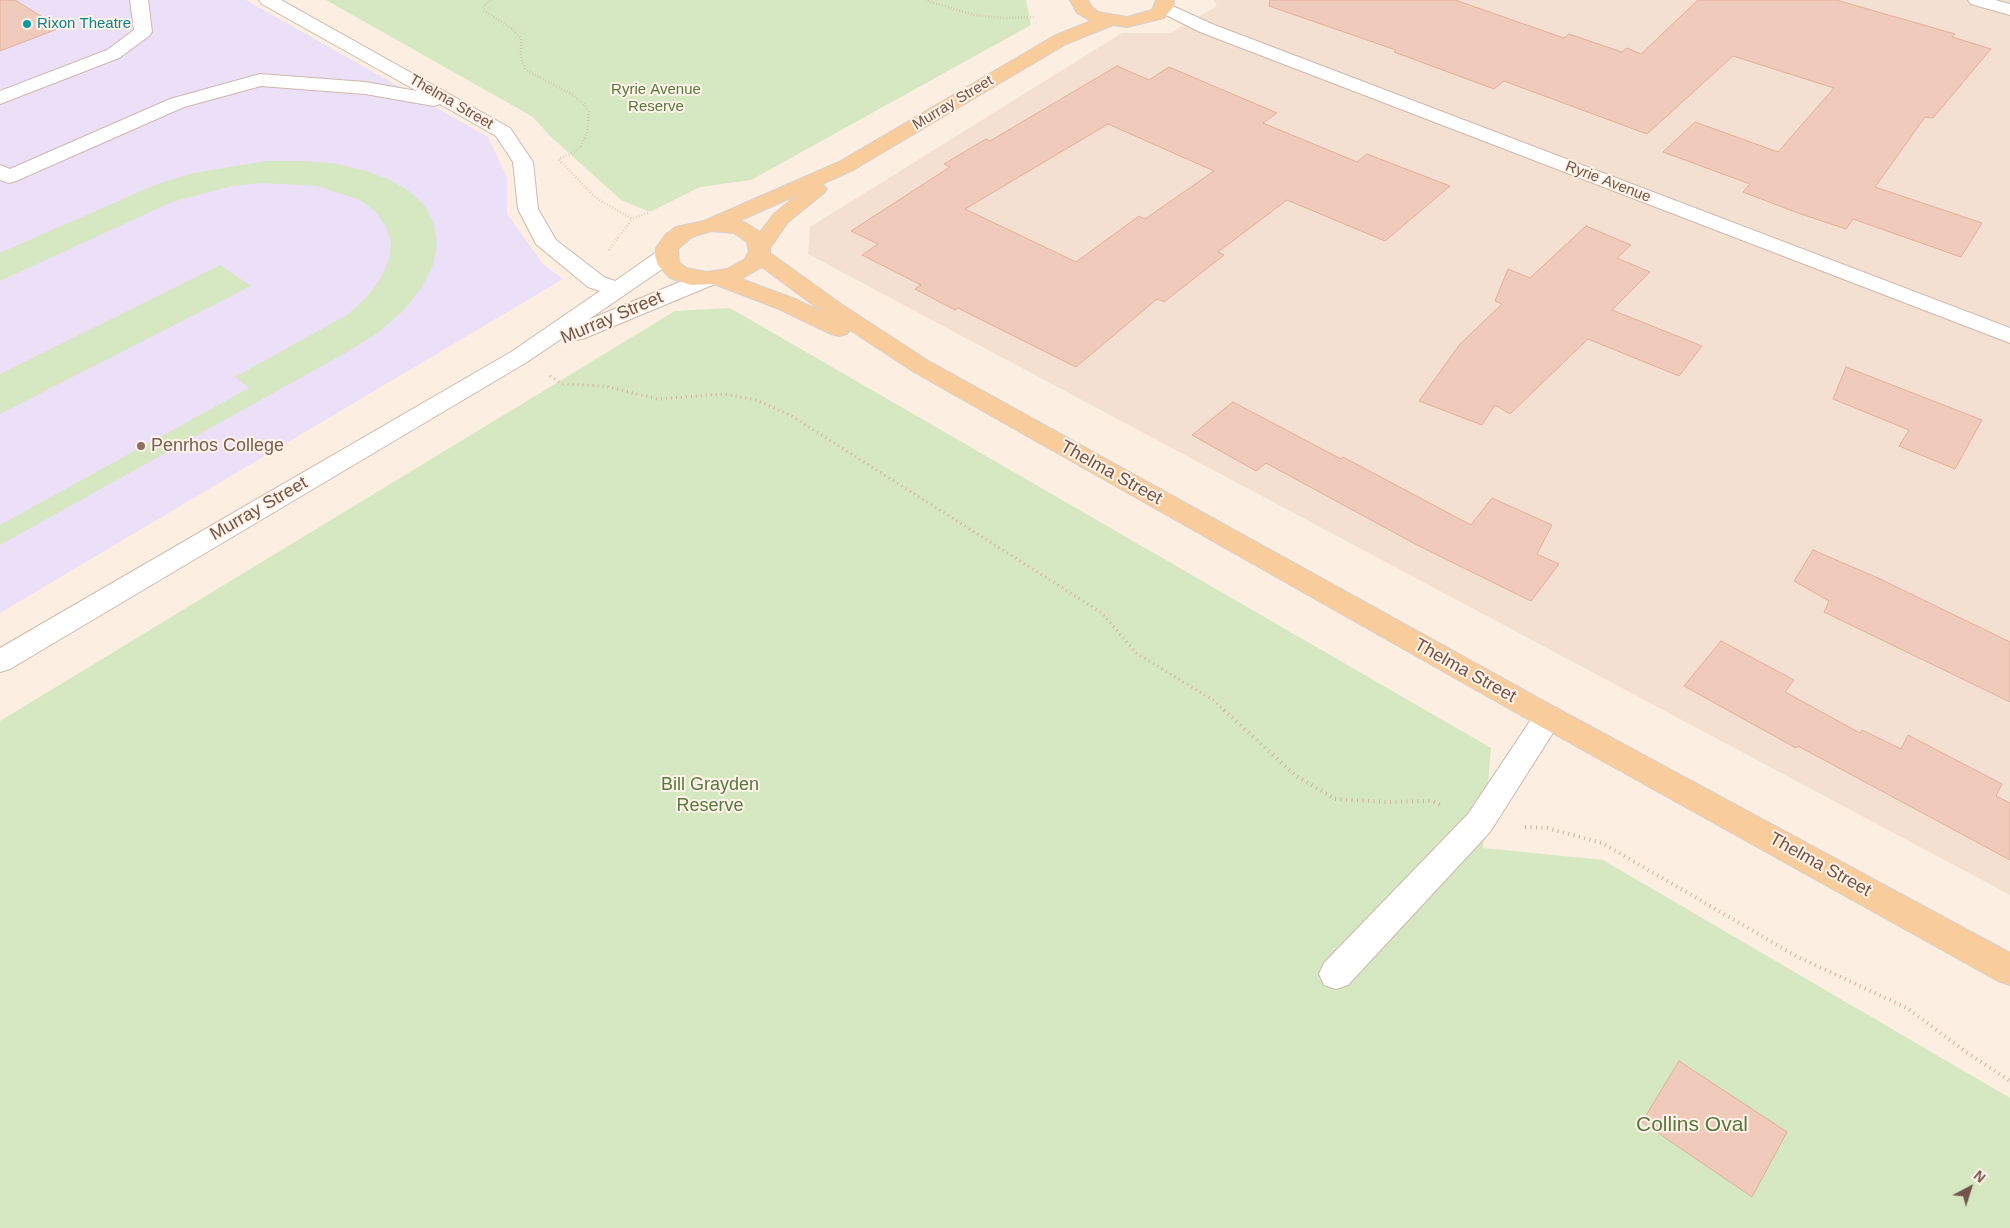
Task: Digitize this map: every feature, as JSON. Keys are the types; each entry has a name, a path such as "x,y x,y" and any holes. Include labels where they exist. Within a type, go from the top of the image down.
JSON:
{"main road":[{"path":"1081,5 1092,16 1128,22 1158,14 1164,3"},
{"name":"Murray Street","path":"1060,40 1081,5"},
{"name":"Murray Street","path":"711,225 846,166 1060,40 1109,20"},
{"name":"Murray Street","path":"760,251 781,218 846,166"},
{"path":"711,225 739,227 758,239 760,251 745,270 713,279 691,278 678,273 669,265 666,256 667,248 684,232 711,225"},
{"name":"Thelma Street","path":"760,251 833,309 922,367 1548,717 2010,970"},
{"name":"Thelma Street","path":"713,279 787,304 922,367"}],"street":[{"path":"0,98 113,54 143,32 139,0"},
{"name":"Thelma Street","path":"268,0 503,132 523,162 528,209 547,244 596,282 619,290"},
{"path":"1976,0 2010,10"},
{"name":"Ryrie Avenue","path":"1164,3 1206,28 2010,336"},
{"name":"Ryrie Avenue","path":"1144,19 1206,28"},
{"path":"0,171 9,177 177,103 260,80 365,88 454,103"},
{"name":"Murray Street","path":"0,661 518,357 619,290 666,256"},
{"name":"Murray Street","path":"518,357 713,279"},
{"path":"1336,974 1479,823 1548,717"}],"path":[{"path":"492,0 485,4 483,10 486,14 518,33 521,38 521,58 526,70 573,95 585,105 589,112 587,133 580,146 575,152 559,160"},
{"path":"925,0 974,15 1004,18 1039,16"},
{"path":"551,154 596,198 632,219 657,210"},
{"path":"518,357 562,384 605,386 657,399 724,394 756,400 790,415 1102,613 1136,653 1213,700 1296,776 1334,798 1387,802 1432,801 1479,823 1547,828 1602,843 1796,956 1907,1008 1966,1052 2010,1080"}],"shaded area":[{"name":"Penrhos College","path":"0,0 246,0 488,137 507,177 507,214 543,264 563,279 0,613"},
{"path":"1214,0 2010,0 2010,895 808,254 810,227 1122,33 1170,33 1217,6"}],"green space":[{"name":"Ryrie Avenue Reserve","path":"326,0 1026,0 1031,25 751,180 700,187 650,212 621,200 550,136 533,117"},
{"path":"266,161 333,163 363,170 388,179 409,191 425,206 434,224 437,244 433,265 422,287 404,310 379,332 347,352 0,545 0,525 249,388 235,377 347,315 367,297 381,278 389,260 391,242 386,226 376,212 360,200 317,186 262,183 232,186 172,202 0,281 0,253 157,184 194,173"},
{"path":"220,265 251,286 0,414 0,374"},
{"name":"Bill Grayden Reserve","path":"730,308 1491,748 1483,848 1603,860 2010,1098 2010,1228 0,1228 0,721 675,311"}],"building":[{"name":"Rixon Theatre","path":"0,0 15,0 60,28 0,51"},
{"path":"1270,0 1455,0 1564,38 1569,34 1622,52 1627,48 1641,54 1698,0 1836,0 1955,34 1952,37 1991,49 1933,118 1925,117 1875,187 1982,223 1961,257 1853,219 1846,229 1798,213 1743,192 1750,184 1663,152 1695,122 1778,152 1834,88 1733,56 1647,134 1504,81 1494,89 1394,52 1396,50 1269,6"},
{"path":"1117,66 1149,80 1169,67 1277,113 1263,123 1357,162 1367,154 1450,186 1385,241 1287,200 1218,252 1224,255 1164,302 1157,299 1076,367 958,308 955,310 915,289 921,285 862,255 878,244 851,231 950,167 944,164 986,139 990,141","holes":["1108,124 1214,171 1145,219 1139,216 1076,262 965,209"]},
{"path":"1586,226 1631,245 1617,258 1650,272 1612,310 1702,346 1679,376 1588,339 1510,414 1495,405 1482,425 1419,401 1460,344 1502,304 1495,301 1508,269 1530,278"},
{"path":"1846,367 1982,420 1955,469 1899,446 1909,430 1833,399"},
{"path":"1233,402 1341,459 1343,457 1471,525 1492,498 1552,525 1537,554 1559,564 1531,601 1419,546 1266,463 1256,471 1192,435"},
{"path":"1813,550 1878,578 2010,642 2010,702 1824,612 1829,601 1794,581"},
{"path":"1721,641 1794,680 1785,692 1860,733 1862,730 1901,749 1908,735 2002,784 1996,796 2010,803 2010,860 1798,746 1796,748 1684,686"},
{"path":"1679,1061 1787,1132 1752,1197 1642,1122"}],"place":[{"name":"Rixon Theatre","path":"27,24"},
{"name":"Penrhos College","path":"141,446"}],"park label":[{"name":"Collins Oval","path":"1692,1125"}]}
